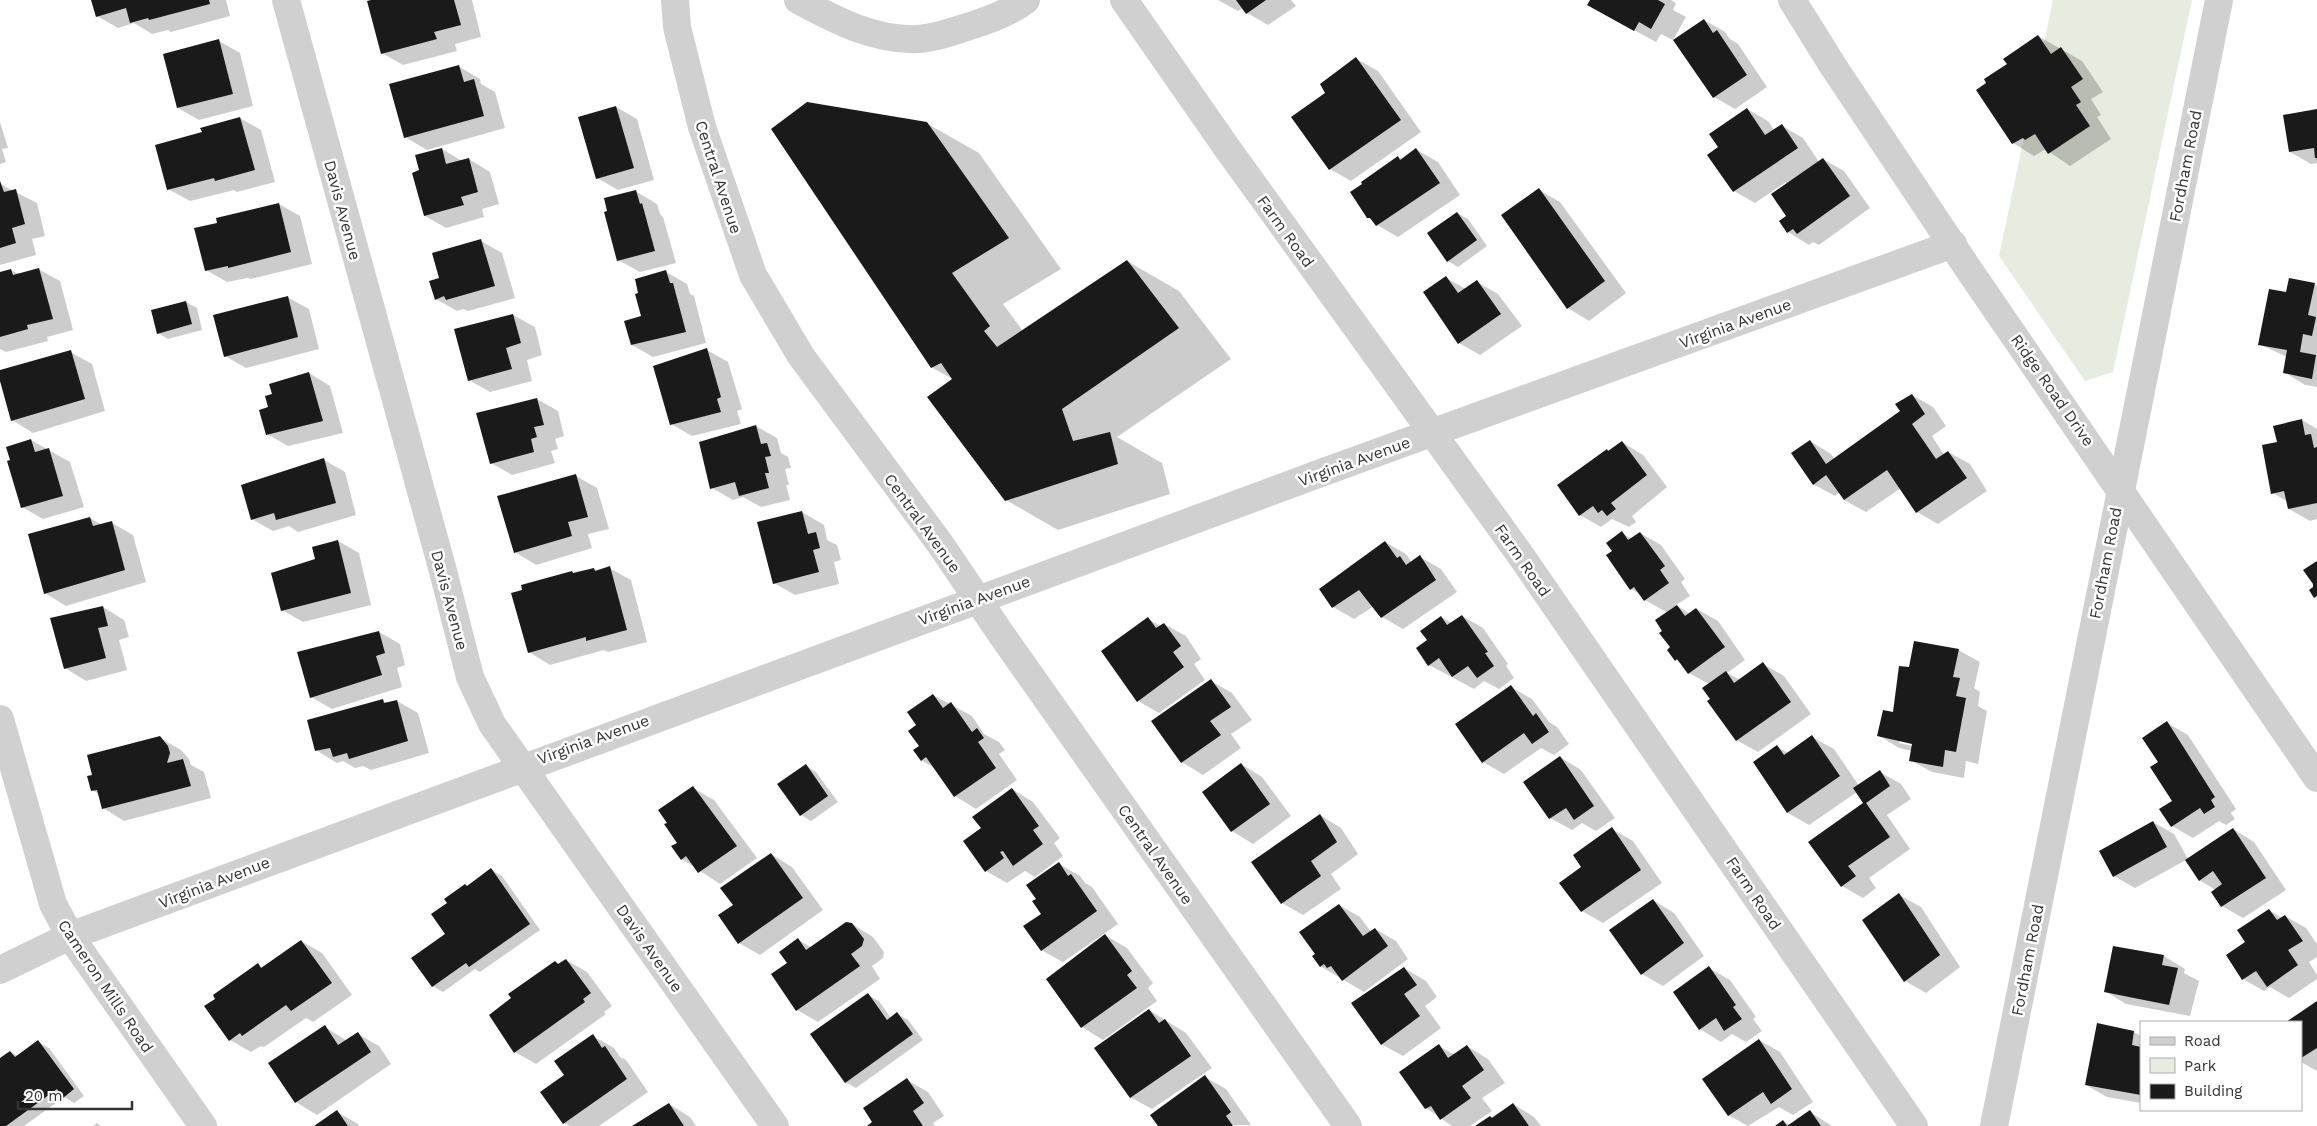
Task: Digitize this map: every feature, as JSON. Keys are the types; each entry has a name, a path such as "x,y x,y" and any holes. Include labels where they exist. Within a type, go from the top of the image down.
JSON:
{"street":[{"name":"Davis Avenue","path":"286,0 470,677 492,724 775,1126"},
{"name":"Central Avenue","path":"675,0 677,27 702,127 753,275 801,356 941,545 1348,1126"},
{"path":"798,0 845,24 882,35 918,39 949,33 987,20 1026,0"},
{"name":"Farm Road","path":"1124,0 1227,148 1595,661 1914,1126"},
{"name":"Ridge Road Drive","path":"1792,0 1833,66 1953,244 2317,778"},
{"name":"Fordham Road","path":"1994,1126 2120,487 2219,0"},
{"name":"Virginia Avenue","path":"0,970 70,936 521,766 1953,244"},
{"name":"Cameron Mills Road","path":"0,719 53,904 70,936 203,1126"}],"green space":[{"path":"2053,0 2192,0 2113,372 2085,381 1999,256"}],"building":[{"path":"91,0 209,0 210,4 130,23 126,8 96,17"},
{"path":"454,0 461,25 434,32 437,39 381,54 367,1"},
{"path":"1236,0 1266,0 1246,14"},
{"path":"1590,0 1658,0 1665,4 1651,29 1639,22 1634,31 1587,5"},
{"path":"1704,19 1713,33 1717,30 1747,75 1713,98 1673,40"},
{"path":"2038,35 2051,54 2061,47 2083,79 2071,87 2081,102 2076,105 2090,126 2048,154 2035,134 2025,140 2023,138 2012,144 1976,90 1986,83 1984,79 2007,64 2003,59"},
{"path":"219,39 233,94 177,108 163,54"},
{"path":"1356,57 1401,120 1329,170 1291,117 1325,93 1320,84"},
{"path":"459,65 464,82 474,79 484,116 404,138 389,84"},
{"path":"807,102 927,122 1009,238 952,273 990,326 984,331 997,347 1127,260 1179,328 1062,409 1073,441 1110,432 1118,464 1005,501 927,397 952,379 941,363 931,368 771,129"},
{"path":"616,106 634,168 596,179 578,117"},
{"path":"1747,108 1765,135 1782,124 1798,148 1733,192 1707,155 1718,147 1709,134"},
{"path":"2317,109 2317,158 2315,158 2314,148 2289,152 2283,115"},
{"path":"240,117 255,170 215,181 214,178 167,190 155,145 202,132 200,128"},
{"path":"442,148 446,164 469,158 478,192 461,197 464,205 424,216 412,173 419,170 415,155"},
{"path":"1416,148 1440,183 1376,226 1370,218 1367,218 1350,192 1398,156 1400,160"},
{"path":"1823,158 1850,196 1797,234 1793,229 1787,233 1779,221 1786,216 1771,194"},
{"path":"0,181 4,192 16,189 25,224 12,228 16,243 0,248"},
{"path":"1539,188 1605,281 1567,309 1501,215"},
{"path":"636,190 640,204 642,203 655,251 617,261 604,212 607,211 604,198"},
{"path":"279,203 291,252 228,268 228,266 205,271 194,228 217,223 216,218"},
{"path":"1457,212 1477,240 1447,262 1427,233"},
{"path":"481,239 495,286 446,300 444,296 435,300 429,281 439,278 432,253"},
{"path":"39,268 53,319 27,325 28,329 0,337 0,272 11,269 13,275"},
{"path":"666,270 670,283 673,283 686,332 631,345 624,321 641,316 635,294 638,293 635,279"},
{"path":"1446,276 1458,293 1477,280 1501,314 1458,344 1423,292"},
{"path":"2289,278 2315,283 2308,315 2316,317 2312,336 2303,334 2300,352 2316,355 2312,379 2283,373 2287,350 2258,345 2269,289 2286,292"},
{"path":"288,296 298,337 224,357 213,315"},
{"path":"186,301 192,324 157,334 151,310"},
{"path":"513,314 521,343 506,348 512,369 468,381 454,329"},
{"path":"707,348 721,397 717,399 721,412 670,425 653,366"},
{"path":"71,350 85,399 11,421 0,381 0,370"},
{"path":"309,372 323,421 266,435 259,410 268,407 265,396 272,394 269,384"},
{"path":"1912,394 1925,414 1912,424 1936,459 1948,451 1967,478 1916,513 1887,470 1844,500 1826,475 1813,485 1791,453 1810,440 1826,464 1900,411 1895,404"},
{"path":"537,398 544,425 534,427 537,437 531,439 534,452 490,464 476,413"},
{"path":"2302,419 2305,435 2311,434 2314,448 2317,447 2317,503 2288,509 2284,491 2271,494 2262,445 2277,442 2273,426"},
{"path":"756,425 761,444 767,443 771,456 765,457 769,473 765,473 769,488 739,496 735,482 710,489 699,442"},
{"path":"31,439 35,452 49,448 63,496 21,508 7,461 10,460 6,447"},
{"path":"1622,441 1647,475 1611,503 1616,509 1607,516 1602,510 1598,513 1593,506 1579,516 1557,485 1607,449 1608,451"},
{"path":"324,458 336,503 276,520 274,513 251,520 241,485"},
{"path":"576,474 588,517 568,522 572,536 514,553 497,496"},
{"path":"802,511 808,534 816,532 820,548 813,550 819,572 773,584 757,522"},
{"path":"90,517 93,526 112,521 125,570 44,594 28,534"},
{"path":"1622,531 1628,540 1640,532 1665,566 1660,570 1669,583 1644,601 1634,587 1630,590 1606,555 1612,551 1606,543"},
{"path":"338,540 351,593 281,611 271,573 315,559 312,547"},
{"path":"1385,541 1397,558 1400,556 1406,565 1420,555 1436,580 1381,618 1359,590 1332,608 1319,589"},
{"path":"2317,561 2317,596 2314,598 2309,590 2313,587 2313,584 2303,570"},
{"path":"610,566 627,630 586,641 586,637 528,653 511,593 522,590 521,585 572,571 573,573 594,568 595,571"},
{"path":"1677,605 1685,616 1696,608 1725,647 1688,674 1677,659 1675,661 1667,650 1670,647 1659,633 1662,631 1655,620"},
{"path":"103,606 108,626 98,628 106,658 64,669 50,618"},
{"path":"1462,615 1488,652 1485,653 1494,666 1477,678 1468,666 1452,677 1439,658 1428,666 1416,648 1427,640 1420,631 1441,616 1447,625"},
{"path":"1148,617 1156,628 1164,623 1181,646 1173,652 1184,667 1137,702 1101,651"},
{"path":"379,631 385,653 376,656 382,675 310,698 297,652"},
{"path":"1914,641 1959,649 1953,677 1960,678 1956,696 1966,698 1956,752 1945,750 1943,767 1909,761 1912,744 1877,736 1883,710 1893,712 1899,666 1909,667"},
{"path":"1763,662 1791,702 1736,741 1707,701 1710,699 1702,688 1726,671 1734,683"},
{"path":"1211,679 1231,707 1210,721 1221,735 1181,763 1151,721"},
{"path":"1511,685 1533,716 1536,713 1549,732 1532,744 1524,733 1482,763 1455,724"},
{"path":"933,694 943,708 951,702 972,732 977,728 984,738 978,742 996,768 954,797 926,757 921,761 913,750 919,746 908,731 916,725 907,712"},
{"path":"383,699 384,703 397,700 408,741 349,759 347,753 333,757 330,748 315,751 307,720"},
{"path":"2167,721 2215,797 2211,800 2215,807 2204,814 2200,808 2171,827 2159,809 2172,801 2150,767 2158,762 2142,738"},
{"path":"1812,735 1840,776 1787,813 1753,762 1777,745 1784,755"},
{"path":"160,736 168,746 170,753 167,763 183,759 191,786 102,809 97,790 91,791 87,776 92,775 87,755"},
{"path":"1560,756 1594,806 1574,820 1566,808 1549,819 1523,782"},
{"path":"1241,763 1270,804 1231,832 1202,792"},
{"path":"806,764 828,796 800,816 777,784"},
{"path":"1880,770 1890,786 1866,803 1890,837 1848,866 1856,876 1841,887 1808,842 1863,803 1853,788"},
{"path":"693,786 737,846 698,873 686,856 681,860 671,846 677,843 664,824 667,823 658,810"},
{"path":"1012,788 1039,826 1033,830 1043,844 1013,866 1003,851 1000,852 1004,858 985,872 963,841 981,828 972,817"},
{"path":"1320,814 1337,842 1311,861 1321,876 1281,904 1251,862"},
{"path":"2153,821 2167,847 2113,877 2099,851"},
{"path":"1612,827 1641,870 1581,912 1559,883 1581,867 1573,855"},
{"path":"2233,828 2266,878 2221,907 2211,892 2222,884 2213,871 2199,881 2185,860"},
{"path":"771,853 803,898 738,944 718,915 733,905 720,888"},
{"path":"1059,862 1068,876 1071,874 1097,911 1041,951 1023,926 1041,914 1032,901 1036,899 1026,885"},
{"path":"491,868 530,924 469,967 466,963 432,987 411,958 445,934 431,914 447,903 444,899 465,884 467,886"},
{"path":"1899,893 1940,955 1904,982 1862,920"},
{"path":"1653,899 1684,943 1641,975 1609,930"},
{"path":"1339,904 1363,936 1375,928 1388,946 1342,981 1331,966 1327,968 1324,964 1320,967 1312,956 1315,954 1299,932"},
{"path":"2269,909 2277,920 2285,915 2303,941 2288,950 2298,965 2267,987 2256,971 2242,980 2226,955 2245,942 2237,930"},
{"path":"846,922 852,923 864,939 862,946 851,954 860,966 796,1011 771,974 787,963 779,952 798,938 806,950"},
{"path":"1105,934 1132,971 1127,975 1137,988 1081,1028 1046,979"},
{"path":"301,940 332,983 291,1011 286,1005 242,1036 240,1033 229,1041 204,1006 215,999 213,995 258,963 261,968"},
{"path":"2113,946 2164,955 2162,965 2178,968 2169,1005 2104,992"},
{"path":"566,959 591,993 583,999 585,1002 514,1053 489,1015 511,998 508,994 555,961 558,964"},
{"path":"1709,966 1736,1005 1733,1007 1742,1019 1724,1031 1716,1018 1699,1030 1673,992"},
{"path":"1404,967 1417,985 1404,994 1420,1016 1381,1045 1351,1003"},
{"path":"868,993 887,1020 897,1012 913,1034 845,1083 810,1034"},
{"path":"2317,1001 2317,1048 2302,1057 2302,1021 2287,1021"},
{"path":"1149,1009 1159,1023 1165,1019 1191,1056 1130,1098 1094,1048"},
{"path":"2097,1023 2134,1031 2132,1045 2140,1047 2140,1095 2085,1085"},
{"path":"325,1025 338,1045 358,1032 371,1052 295,1103 268,1063"},
{"path":"593,1034 602,1048 605,1046 627,1079 563,1124 540,1092 564,1075 554,1061"},
{"path":"1759,1039 1792,1089 1771,1104 1763,1092 1728,1116 1702,1079"},
{"path":"38,1040 74,1089 63,1098 57,1089 6,1126 0,1126 0,1058 10,1051 15,1057"},
{"path":"1439,1044 1448,1058 1467,1045 1484,1070 1462,1086 1471,1098 1440,1120 1431,1106 1425,1109 1399,1072"},
{"path":"1205,1075 1231,1112 1226,1116 1233,1126 1158,1126 1150,1115"},
{"path":"907,1078 924,1103 913,1111 923,1126 867,1126 872,1122 863,1108"},
{"path":"669,1103 684,1126 632,1126"},
{"path":"1513,1103 1529,1126 1475,1126 1490,1116 1492,1118"},
{"path":"337,1110 348,1126 314,1126"},
{"path":"1810,1110 1821,1126 1787,1126"},
{"path":"1783,1120 1787,1126 1775,1126"}]}
